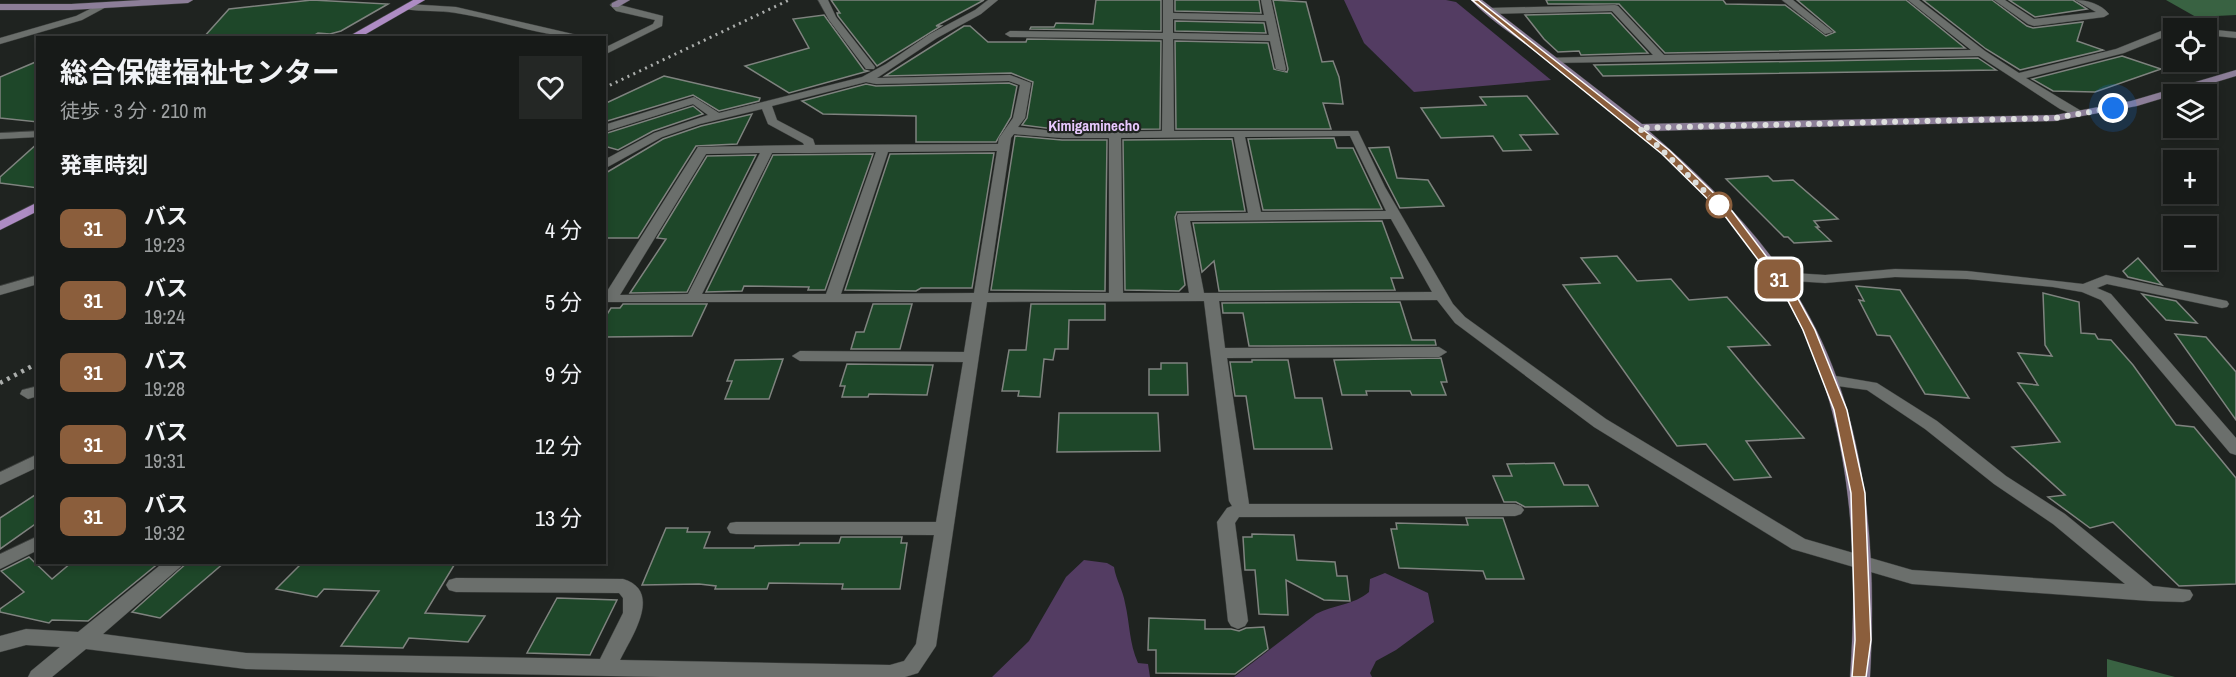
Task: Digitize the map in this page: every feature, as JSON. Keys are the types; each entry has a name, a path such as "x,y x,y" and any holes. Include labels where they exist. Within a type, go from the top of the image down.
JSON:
{"main road":[{"path":"355,36 420,0"},
{"path":"0,226 36,207"}],"street":[{"path":"0,7 103,6 188,0"},
{"path":"606,51 657,26 660,18 619,9 615,5 625,0"},
{"path":"0,644 26,638 80,640 246,661 606,668 709,673 890,673 911,667 926,646 1003,147 1005,138 1019,118 1026,83 1010,78 876,81 868,73 832,18 823,0"},
{"path":"606,164 658,135 888,69 952,25 984,10 993,0"},
{"path":"1168,0 1168,136"},
{"path":"1266,0 1281,69"},
{"path":"1476,0 1639,128 1728,214 1791,297 1809,330 1830,380 1840,410 1858,493 1863,640 1860,677"},
{"path":"1787,0 1828,32"},
{"path":"1913,0 1981,53 2020,76 2064,107 2079,114"},
{"path":"1999,0 2033,22 2104,14 2080,0"},
{"path":"0,41 79,18 103,6"},
{"path":"408,7 456,10 573,36"},
{"path":"1489,11 1615,8 1662,59"},
{"path":"1168,16 1270,18"},
{"path":"2217,33 2236,35"},
{"path":"1010,34 1274,38"},
{"path":"2020,76 2120,51 2163,34"},
{"path":"606,42 620,45"},
{"path":"1551,60 1981,53"},
{"path":"1639,128 2055,118 2133,104 2236,73"},
{"path":"606,128 694,100 718,117"},
{"path":"765,105 772,122 809,141 810,149"},
{"path":"1010,130 1062,135 1168,136 1354,133 1379,187 1441,296 1460,320 1600,423 1799,544 1912,577 2183,596"},
{"path":"0,136 36,134"},
{"path":"1115,135 1116,297"},
{"path":"1239,135 1256,216"},
{"path":"1003,147 702,150 610,298 1441,296"},
{"path":"832,298 883,148"},
{"path":"693,298 767,150"},
{"path":"1244,510 1238,501 1218,353 1183,217 1395,214"},
{"path":"1776,276 1825,279 1895,273 1967,275 2085,288 2106,297 2236,449"},
{"path":"2085,288 2106,279 2222,304"},
{"path":"0,291 36,280"},
{"path":"1218,353 1439,352"},
{"path":"800,356 971,357"},
{"path":"1830,380 1871,386 1931,425 2000,480 2059,519 2151,594"},
{"path":"0,479 36,461"},
{"path":"1238,621 1226,522 1233,512 1244,510 1515,510"},
{"path":"736,528 945,529"},
{"path":"0,562 36,543"},
{"path":"38,677 175,564"},
{"path":"456,585 623,586 633,595 633,613 606,668"}],"green space":[{"path":"2166,0 2236,0 2236,15 2196,17"},
{"path":"2107,659 2175,677 2107,677"}],"shaded area":[{"path":"1344,0 1446,0 1456,2 1551,80 1414,92 1364,43"},
{"path":"1084,560 1107,563 1114,567 1124,598 1135,656 1138,663 1148,664 1150,677 992,677 1029,641 1066,577"},
{"path":"1385,573 1428,593 1434,622 1396,650 1376,661 1370,673 1372,677 1234,677 1316,614 1350,602 1369,592 1370,579"}],"building":[{"path":"312,0 388,4 341,31 330,34 205,36 229,9"},
{"path":"831,0 984,0 936,26 941,26 877,66 838,16 837,13 840,13"},
{"path":"1096,0 1161,0 1161,31 1030,29 1031,27 1054,27 1056,23 1093,24"},
{"path":"1175,0 1259,0 1261,13 1175,11"},
{"path":"1273,0 1306,2 1322,62 1333,61 1339,77 1343,104 1323,103 1331,129 1176,129 1175,41 1268,43 1274,69 1287,72"},
{"path":"1546,0 1723,0 1726,4 1785,5 1826,36 1835,32 1797,0 1906,0 1965,48 1665,53 1619,4 1548,4"},
{"path":"1923,0 1992,0 2033,28 2083,22 2077,41 2103,50 2020,70 1986,49"},
{"path":"2009,0 2073,0 2087,9 2035,17"},
{"path":"1611,13 1648,53 1581,55 1579,51 1558,52 1525,15"},
{"path":"824,15 864,70 868,71 789,93 745,66 809,48 793,19"},
{"path":"1175,21 1264,23 1266,33 1175,31"},
{"path":"964,26 970,26 988,42 1026,42 1027,39 1161,41 1160,129 1062,130 1022,125 1027,118 1033,82 1011,73 885,76"},
{"path":"2122,56 2161,69 2095,92 2053,91 2032,79"},
{"path":"1978,58 1996,70 1603,76 1594,65"},
{"path":"36,62 36,122 0,118 0,77"},
{"path":"664,76 760,98 759,101 719,111 693,95 606,121 606,103"},
{"path":"1009,83 1017,86 1011,117 996,142 916,142 916,116 823,114 802,101 866,84 876,86"},
{"path":"1527,96 1558,134 1520,135 1531,150 1503,151 1493,136 1441,138 1421,108 1486,105 1480,97"},
{"path":"693,106 703,114 653,131 618,150 606,147 606,133"},
{"path":"752,114 737,144 696,146 638,238 606,238 606,173 663,139 701,126"},
{"path":"1015,136 1062,140 1107,140 1105,291 991,290"},
{"path":"1334,138 1337,148 1353,148 1382,209 1263,210 1248,139"},
{"path":"1232,139 1245,211 1177,212 1175,217 1185,285 1179,291 1125,290 1123,140"},
{"path":"36,145 36,188 0,183 0,177"},
{"path":"1389,147 1397,178 1428,180 1444,206 1400,208 1369,148"},
{"path":"994,153 972,288 921,288 916,291 845,290 890,154"},
{"path":"873,154 825,290 808,290 809,287 744,286 742,291 706,292 773,155"},
{"path":"756,155 687,292 630,293 666,239 657,238 707,156"},
{"path":"1768,176 1773,181 1793,180 1838,219 1814,221 1819,227 1816,227 1831,241 1794,243 1788,237 1784,237 1726,179"},
{"path":"1382,221 1403,278 1391,278 1395,290 1219,291 1214,261 1202,272 1193,223"},
{"path":"1617,256 1637,281 1671,279 1689,300 1727,297 1770,345 1728,347 1804,438 1746,441 1771,477 1734,480 1706,444 1677,446 1563,285 1600,283 1581,258"},
{"path":"2138,258 2162,285 2128,277 2123,271"},
{"path":"1856,286 1900,290 1969,398 1925,394 1890,336 1877,335 1859,300 1864,301"},
{"path":"2043,293 2079,302 2081,333 2095,334 2098,339 2111,340 2133,365 2176,425 2194,427 2236,478 2236,584 2179,586 2113,522 2090,528 2048,497 2065,495 2012,447 2060,442 2018,383 2038,385 2018,353 2052,356 2045,345"},
{"path":"2142,294 2176,301 2197,323 2166,320"},
{"path":"1400,302 1412,340 1435,340 1436,345 1249,346 1243,313 1223,313 1222,303"},
{"path":"623,304 707,304 692,336 606,337 606,316 611,308 620,308"},
{"path":"873,304 912,304 900,349 851,349 856,332 864,332"},
{"path":"1031,304 1105,304 1105,320 1069,320 1068,349 1055,349 1053,360 1044,359 1040,397 1018,396 1019,391 1002,391 1009,350 1026,350"},
{"path":"2175,334 2206,337 2236,372 2236,420"},
{"path":"1441,358 1447,382 1441,382 1446,395 1412,395 1410,391 1366,391 1367,395 1342,395 1334,360"},
{"path":"783,359 769,399 725,399 732,381 727,381 735,360"},
{"path":"1252,360 1288,360 1295,398 1322,398 1332,449 1254,449 1246,396 1235,396 1230,362 1252,362"},
{"path":"1161,363 1187,363 1188,395 1149,395 1149,369 1161,369"},
{"path":"847,364 933,365 927,395 869,394 868,397 842,397 845,386 840,386"},
{"path":"1059,413 1158,413 1160,451 1057,452"},
{"path":"1554,463 1564,485 1588,485 1598,506 1525,507 1516,502 1504,502 1493,476 1512,476 1507,464"},
{"path":"36,494 36,523 0,549 0,518"},
{"path":"1466,518 1503,518 1524,579 1486,579 1483,571 1399,568 1391,529 1397,529 1396,523 1468,525"},
{"path":"666,528 688,528 687,532 710,532 704,548 754,548 755,546 799,545 800,543 839,543 841,537 902,537 901,543 907,543 900,589 842,589 843,584 769,583 767,589 715,589 716,586 699,584 642,585"},
{"path":"1252,534 1294,535 1297,560 1335,562 1337,576 1347,576 1350,601 1324,600 1286,580 1288,615 1259,614 1255,570 1245,570 1243,537 1252,537"},
{"path":"29,557 52,579 70,564 158,564 88,621 52,620 49,623 0,612 0,609 24,592 1,571"},
{"path":"186,564 223,564 160,618 132,612"},
{"path":"301,564 455,564 425,613 485,616 468,642 409,638 403,648 341,646 379,591 324,589 317,597 276,589"},
{"path":"557,598 617,600 590,655 527,653"},
{"path":"1149,618 1205,620 1205,629 1239,631 1246,628 1264,627 1268,649 1235,674 1156,673 1156,650 1148,650"}],"railway":[{"path":"606,87 789,0"},
{"path":"0,383 36,364"}],"bus line":[{"name":"31","path":"1476,0 1639,128 1666,152 1728,214 1758,250 1791,297 1809,330 1830,380 1840,410 1858,493 1863,640 1860,677"}],"district":[{"name":"Kimigaminecho","path":"1094,126"}],"route":[{"path":"1719,205 1639,128 2055,118 2113,108"}]}
